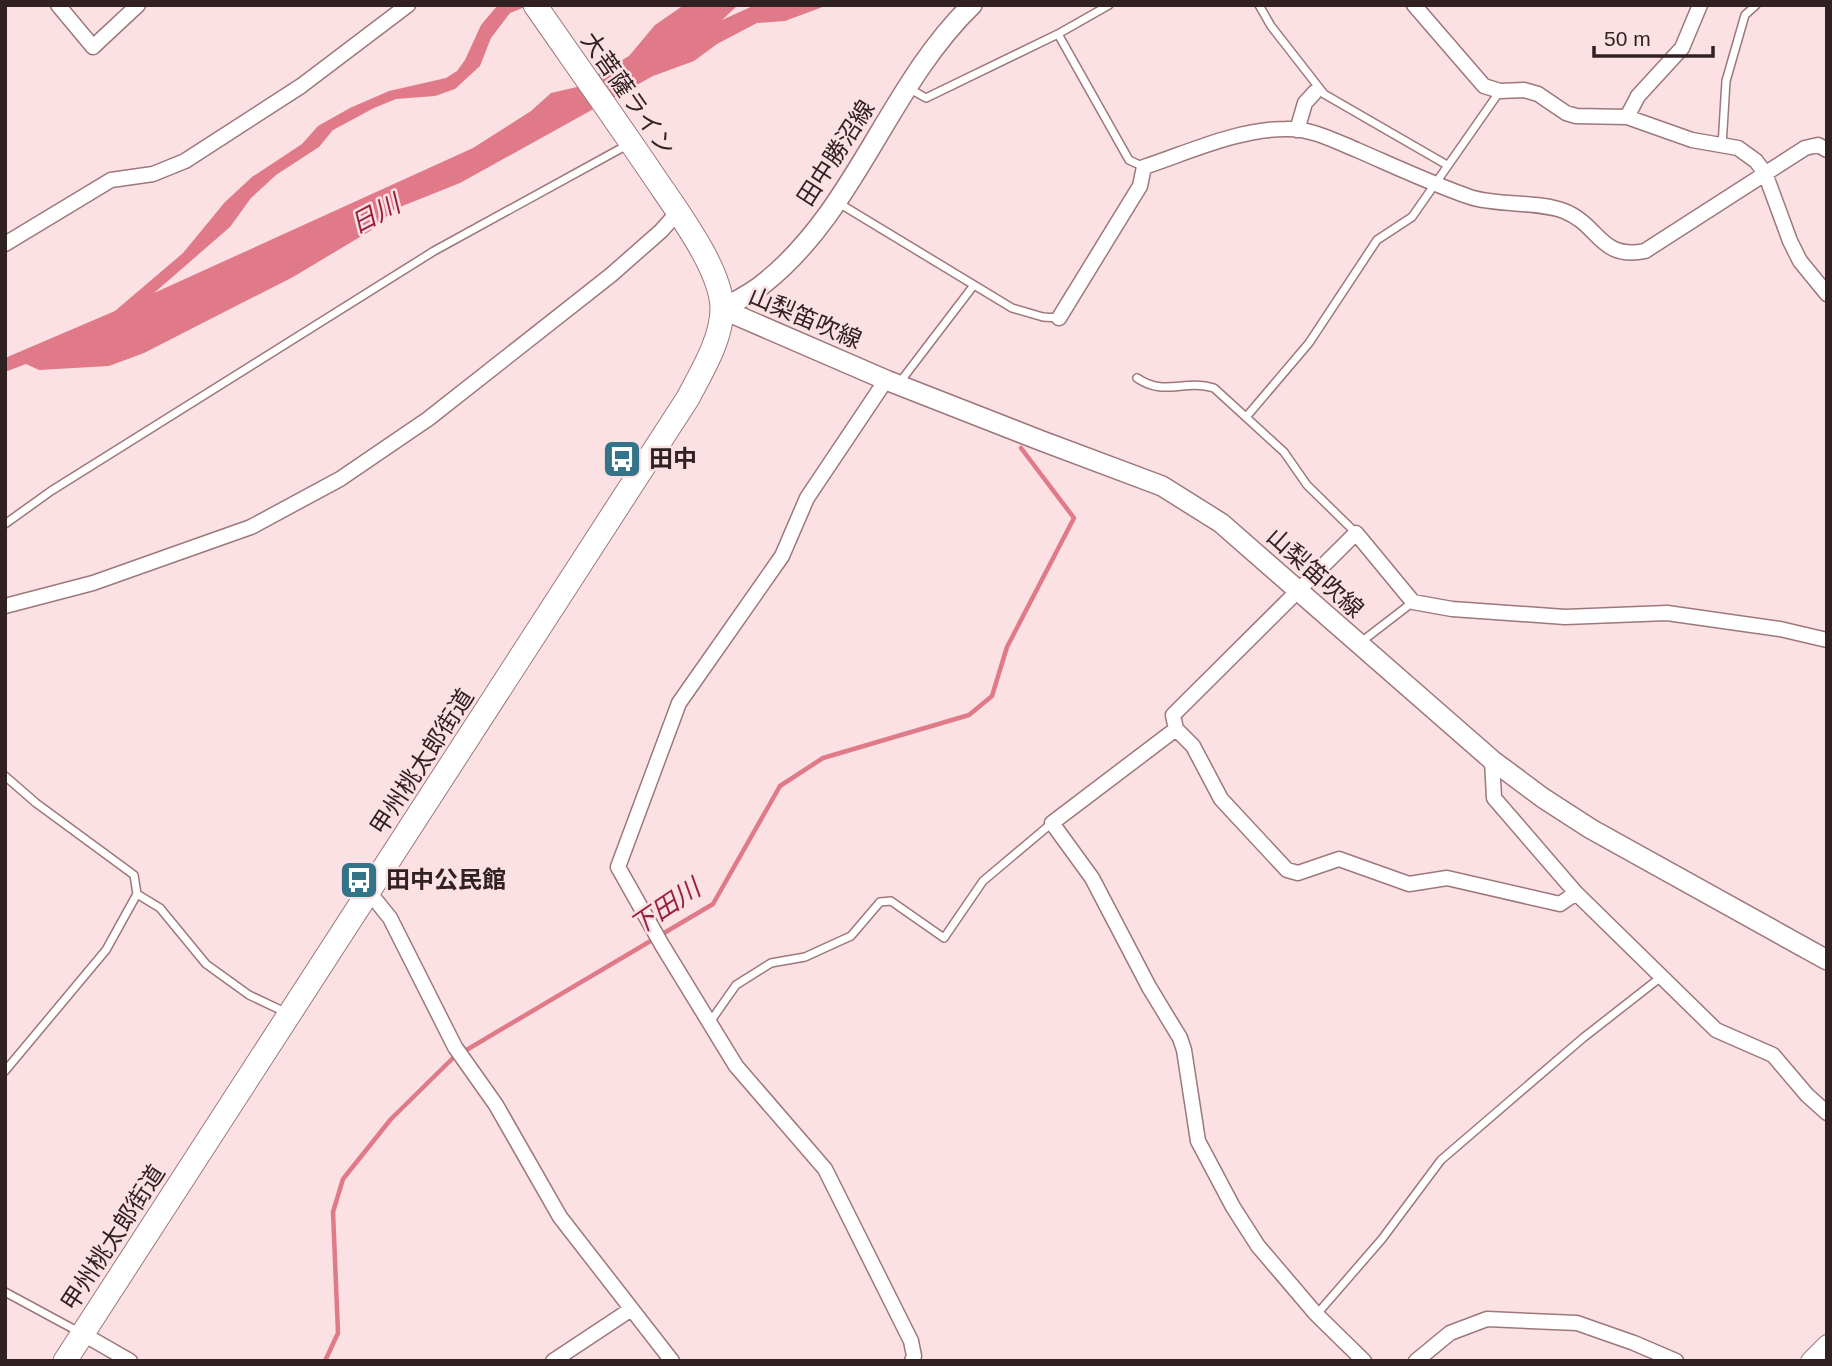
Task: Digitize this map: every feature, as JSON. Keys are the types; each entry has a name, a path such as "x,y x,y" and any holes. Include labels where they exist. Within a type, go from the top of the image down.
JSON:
{"highway":[{"name":"大菩薩ライン","path":"535,5 678,212"},
{"name":"甲州桃太郎街道","path":"65,1361 688,398 717,337 722,309 718,286 706,258 678,212"}],"main road":[{"name":"田中勝沼線","path":"722,309 762,285 783,267 836,202 932,52 972,5"},
{"name":"山梨笛吹線","path":"722,309 892,382 1162,486 1221,523 1492,760 1543,798 1591,829 1827,960"}],"street":[{"path":"58,5 93,47 138,5"},
{"path":"5,244 111,180 153,174 185,161 302,86 408,5"},
{"path":"1415,5 1484,86 1500,91 1524,90 1538,94 1566,113 1576,116 1627,117 1692,140 1738,148 1756,161 1765,173 1800,261 1827,295"},
{"path":"1627,117 1638,96 1682,48 1700,5"},
{"path":"1297,130 1301,112 1318,90"},
{"path":"1059,318 1140,186 1143,167 1255,131 1297,130 1318,134 1473,198 1563,210 1580,219 1606,245 1620,253 1645,251 1804,148 1818,145 1827,150"},
{"path":"5,606 93,583 251,527 340,479 428,419 611,275 661,231 678,212"},
{"path":"892,382 807,498 782,556 679,703 618,867 736,1066 825,1169 911,1340 914,1356 912,1361"},
{"path":"1576,894 1560,904 1447,878 1409,884 1339,859 1298,873 1287,870 1221,799 1193,746 1176,729 1173,715 1356,533 1413,602 1451,609 1565,617 1667,613 1780,629 1827,640"},
{"path":"1176,729 1052,823 1092,878 1149,987 1180,1038 1198,1141 1233,1207 1258,1246 1316,1314 1364,1361"},
{"path":"1492,760 1494,799 1576,894 1716,1030 1773,1055 1807,1095 1827,1112"},
{"path":"369,892 390,918 455,1047 496,1105 560,1217 630,1310 673,1361"},
{"path":"553,1361 630,1310"},
{"path":"1416,1361 1450,1333 1487,1319 1577,1323 1676,1361"},
{"path":"83,1334 130,1361"},
{"path":"1810,1361 1827,1344"}],"lane":[{"path":"909,88 926,98 1058,34 1109,5"},
{"path":"1259,5 1271,26 1318,90 1447,165"},
{"path":"1722,146 1726,81 1745,15 1756,5"},
{"path":"1058,34 1129,160 1143,167"},
{"path":"1247,416 1309,343 1377,240 1412,217 1500,91"},
{"path":"5,523 142,433 434,251 631,143"},
{"path":"836,202 1012,308 1043,317 1059,318"},
{"path":"892,382 974,285"},
{"path":"1138,378 1150,386 1160,388 1199,383 1214,388 1284,452 1307,485 1356,533"},
{"path":"1359,644 1413,602"},
{"path":"5,776 36,803 134,875 137,894 106,950 5,1071"},
{"path":"710,1022 736,985 771,963 805,957 851,936 880,902 891,901 944,937 983,881 1052,823"},
{"path":"137,894 160,908 206,964 249,995 289,1014"},
{"path":"1316,1314 1382,1239 1441,1160 1583,1038 1661,977"},
{"path":"5,1292 83,1334"}],"water":[{"name":"日川","path":"530,5 510,13 491,38 480,66 455,89 435,96 396,99 333,130 319,147 276,175 251,198 230,227 154,293 473,148 531,111 551,93 577,87 629,56 655,25 684,5 738,5 722,20 755,5 828,5 785,21 757,23 717,44 694,61 653,76 460,183 395,209 370,231 293,277 144,353 109,366 39,370 26,364 5,372 5,358 115,311 183,253 225,202 252,177 302,144 318,126 389,91 446,78 457,71 465,60 481,25 497,6"}],"waterway":[{"name":"下田川","path":"325,1361 338,1333 333,1212 343,1179 391,1119 453,1058 713,904 780,786 823,758 969,715 992,696 1007,647 1074,518 1021,448"}],"place":[{"name":"田中","path":"622,459"},
{"name":"田中公民館","path":"359,880"}]}
